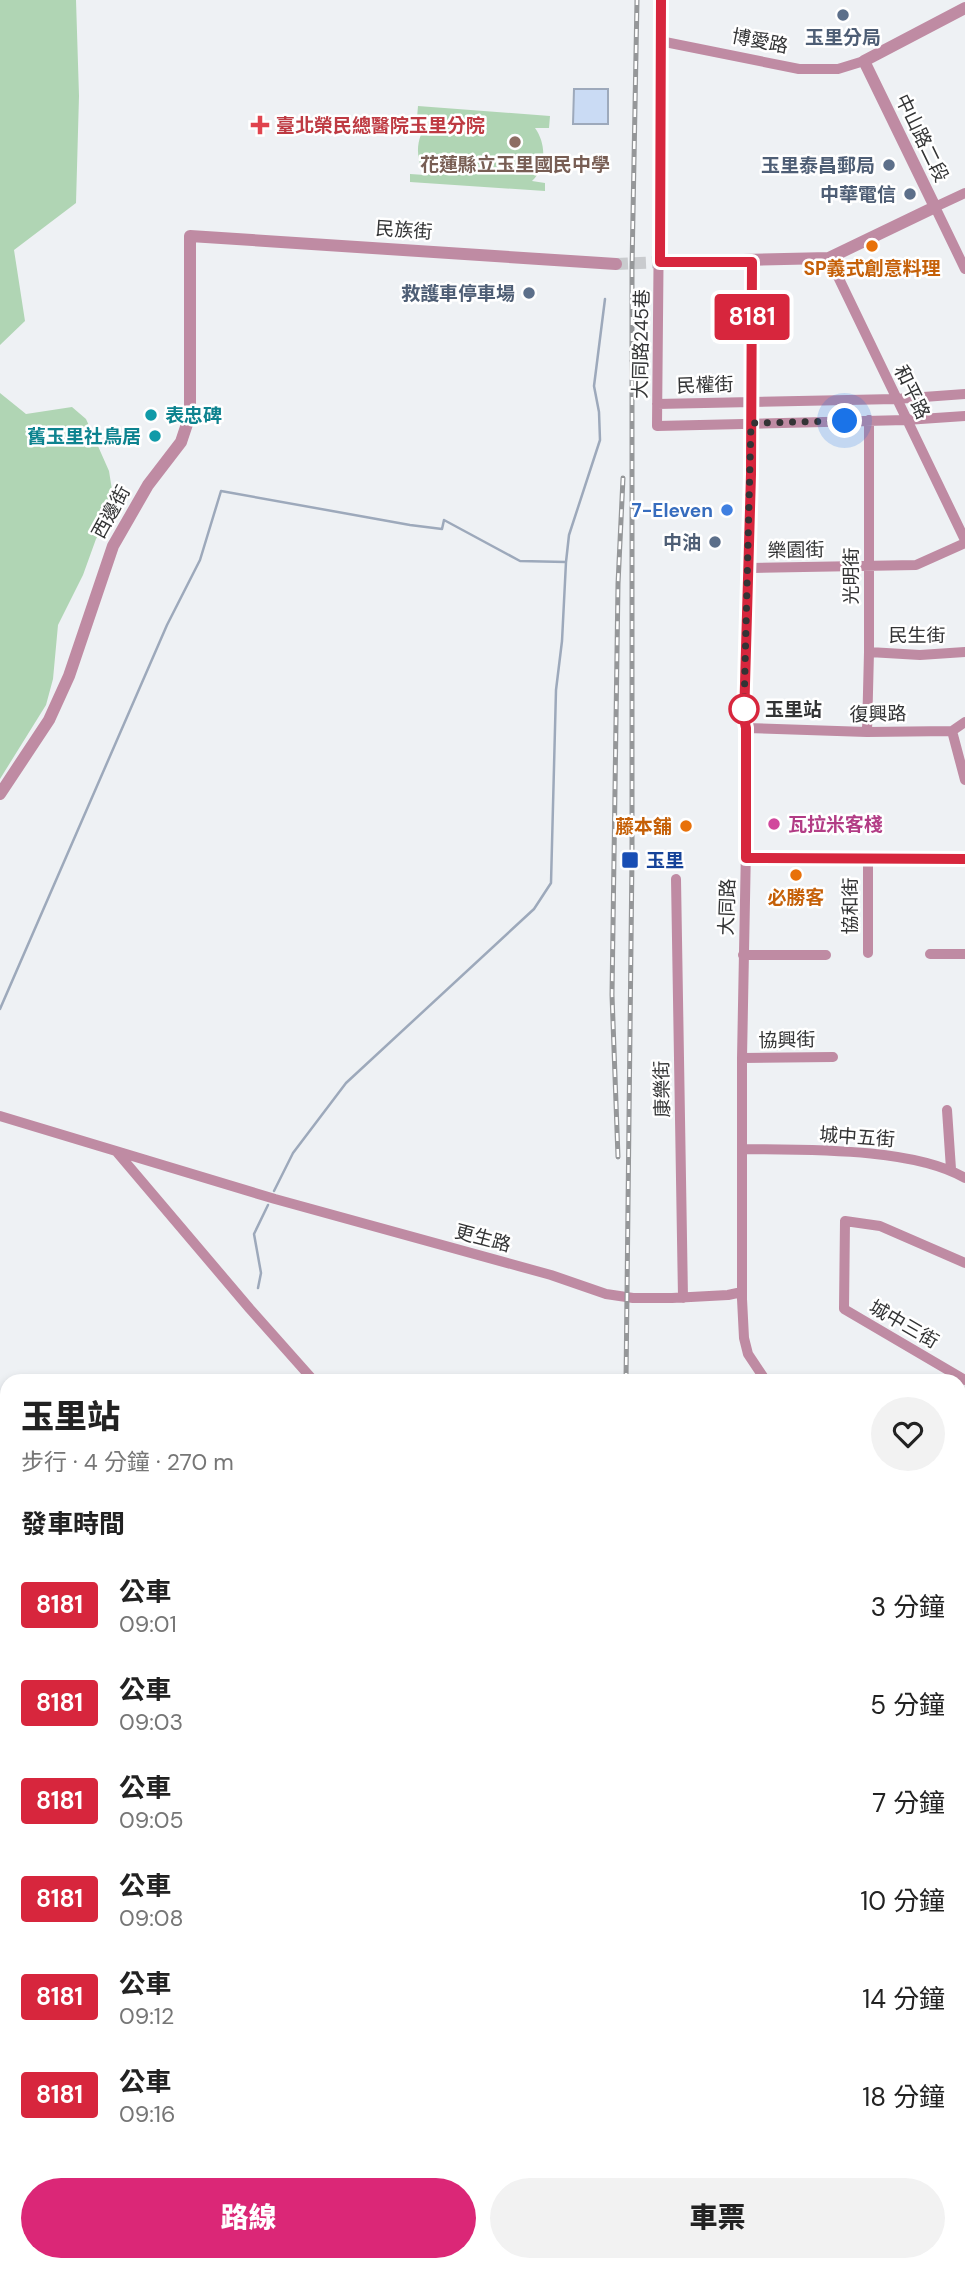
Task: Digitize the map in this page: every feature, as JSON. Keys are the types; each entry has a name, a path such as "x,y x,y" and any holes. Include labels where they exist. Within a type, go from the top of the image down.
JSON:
{"street":[{"name":"大同路245巷","path":"657,426 661,0"},
{"name":"博愛路","path":"660,41 799,69 838,69 864,61 965,8"},
{"name":"中山路二段","path":"864,61 965,269"},
{"path":"660,262 752,262 829,258 965,193"},
{"name":"民族街","path":"190,236 616,264"},
{"name":"西邊街","path":"0,794 49,720 64,687 84,636 113,545 148,485 181,442 187,426 190,415 190,236"},
{"name":"和平路","path":"829,258 965,542"},
{"name":"大同路","path":"752,262 752,401 744,719 746,858 742,1058 742,1292 744,1338 748,1354 761,1374"},
{"name":"民權街","path":"657,404 895,399 965,394"},
{"name":"民權街","path":"657,426 965,416"},
{"name":"光明街","path":"867,732 869,420"},
{"name":"樂園街","path":"749,568 916,565 965,542"},
{"name":"民生街","path":"869,652 920,655 965,652"},
{"path":"965,722 952,731 965,780"},
{"name":"復興路","path":"746,728 867,732 952,731"},
{"path":"746,858 965,859"},
{"name":"協和街","path":"868,859 868,953"},
{"name":"康樂街","path":"676,879 683,1298"},
{"path":"930,954 965,954"},
{"path":"743,955 826,956"},
{"name":"協興街","path":"742,1058 833,1057"},
{"path":"947,1110 951,1170"},
{"name":"更生路","path":"0,1116 551,1275 606,1294 633,1298 683,1298 742,1292"},
{"name":"城中五街","path":"742,1149 831,1151 902,1158 951,1170 965,1178"},
{"path":"116,1150 308,1374"},
{"name":"城中三街","path":"953,1374 844,1309 845,1221 880,1226 965,1263"}],"green space":[{"path":"0,0 76,0 79,96 76,203 14,250 25,321 0,345"},
{"path":"418,106 550,116 549,128 535,128 539,134 543,155 540,169 532,181 545,183 545,191 410,182 410,174 425,175 419,161 418,147 430,119 417,118"},
{"path":"0,393 26,414 72,407 86,419 109,471 115,509 96,539 83,575 58,625 53,679 46,705 0,779"}],"water":[{"path":"574,89 608,89 608,124 573,124"}],"waterway":[{"path":"0,1009 167,625 200,560 221,491 410,525 442,529 444,520 520,561 566,562 569,535 600,440 594,386 605,299"},
{"path":"274,1191 293,1153 346,1083 534,909 551,883 556,690 562,641 566,562"},
{"path":"258,1288 261,1273 254,1234 268,1205"}],"tunnel":[{"path":"616,264 660,262"}],"railway":[{"path":"626,1374 632,857 632,267 637,0"},
{"path":"618,1157 612,995 618,584 623,478"}],"bus line":[{"name":"8181","path":"661,0 660,262 752,262 751,474 744,719 746,858 965,859"}],"place":[{"name":"玉里分局","path":"843,15"},
{"name":"臺北榮民總醫院玉里分院","path":"260,125"},
{"name":"花蓮縣立玉里國民中學","path":"515,142"},
{"name":"玉里泰昌郵局","path":"889,165"},
{"name":"中華電信","path":"910,194"},
{"name":"SP義式創意料理","path":"872,246"},
{"name":"救護車停車場","path":"529,293"},
{"name":"表忠碑","path":"151,415"},
{"name":"舊玉里社鳥居","path":"155,436"},
{"name":"7-Eleven","path":"727,510"},
{"name":"中油","path":"715,542"},
{"name":"玉里站","path":"744,709"},
{"name":"瓦拉米客棧","path":"774,824"},
{"name":"藤本舖","path":"686,826"},
{"name":"玉里","path":"630,860"},
{"name":"必勝客","path":"796,875"}],"route":[{"path":"744,709 751,423 845,421"}]}
